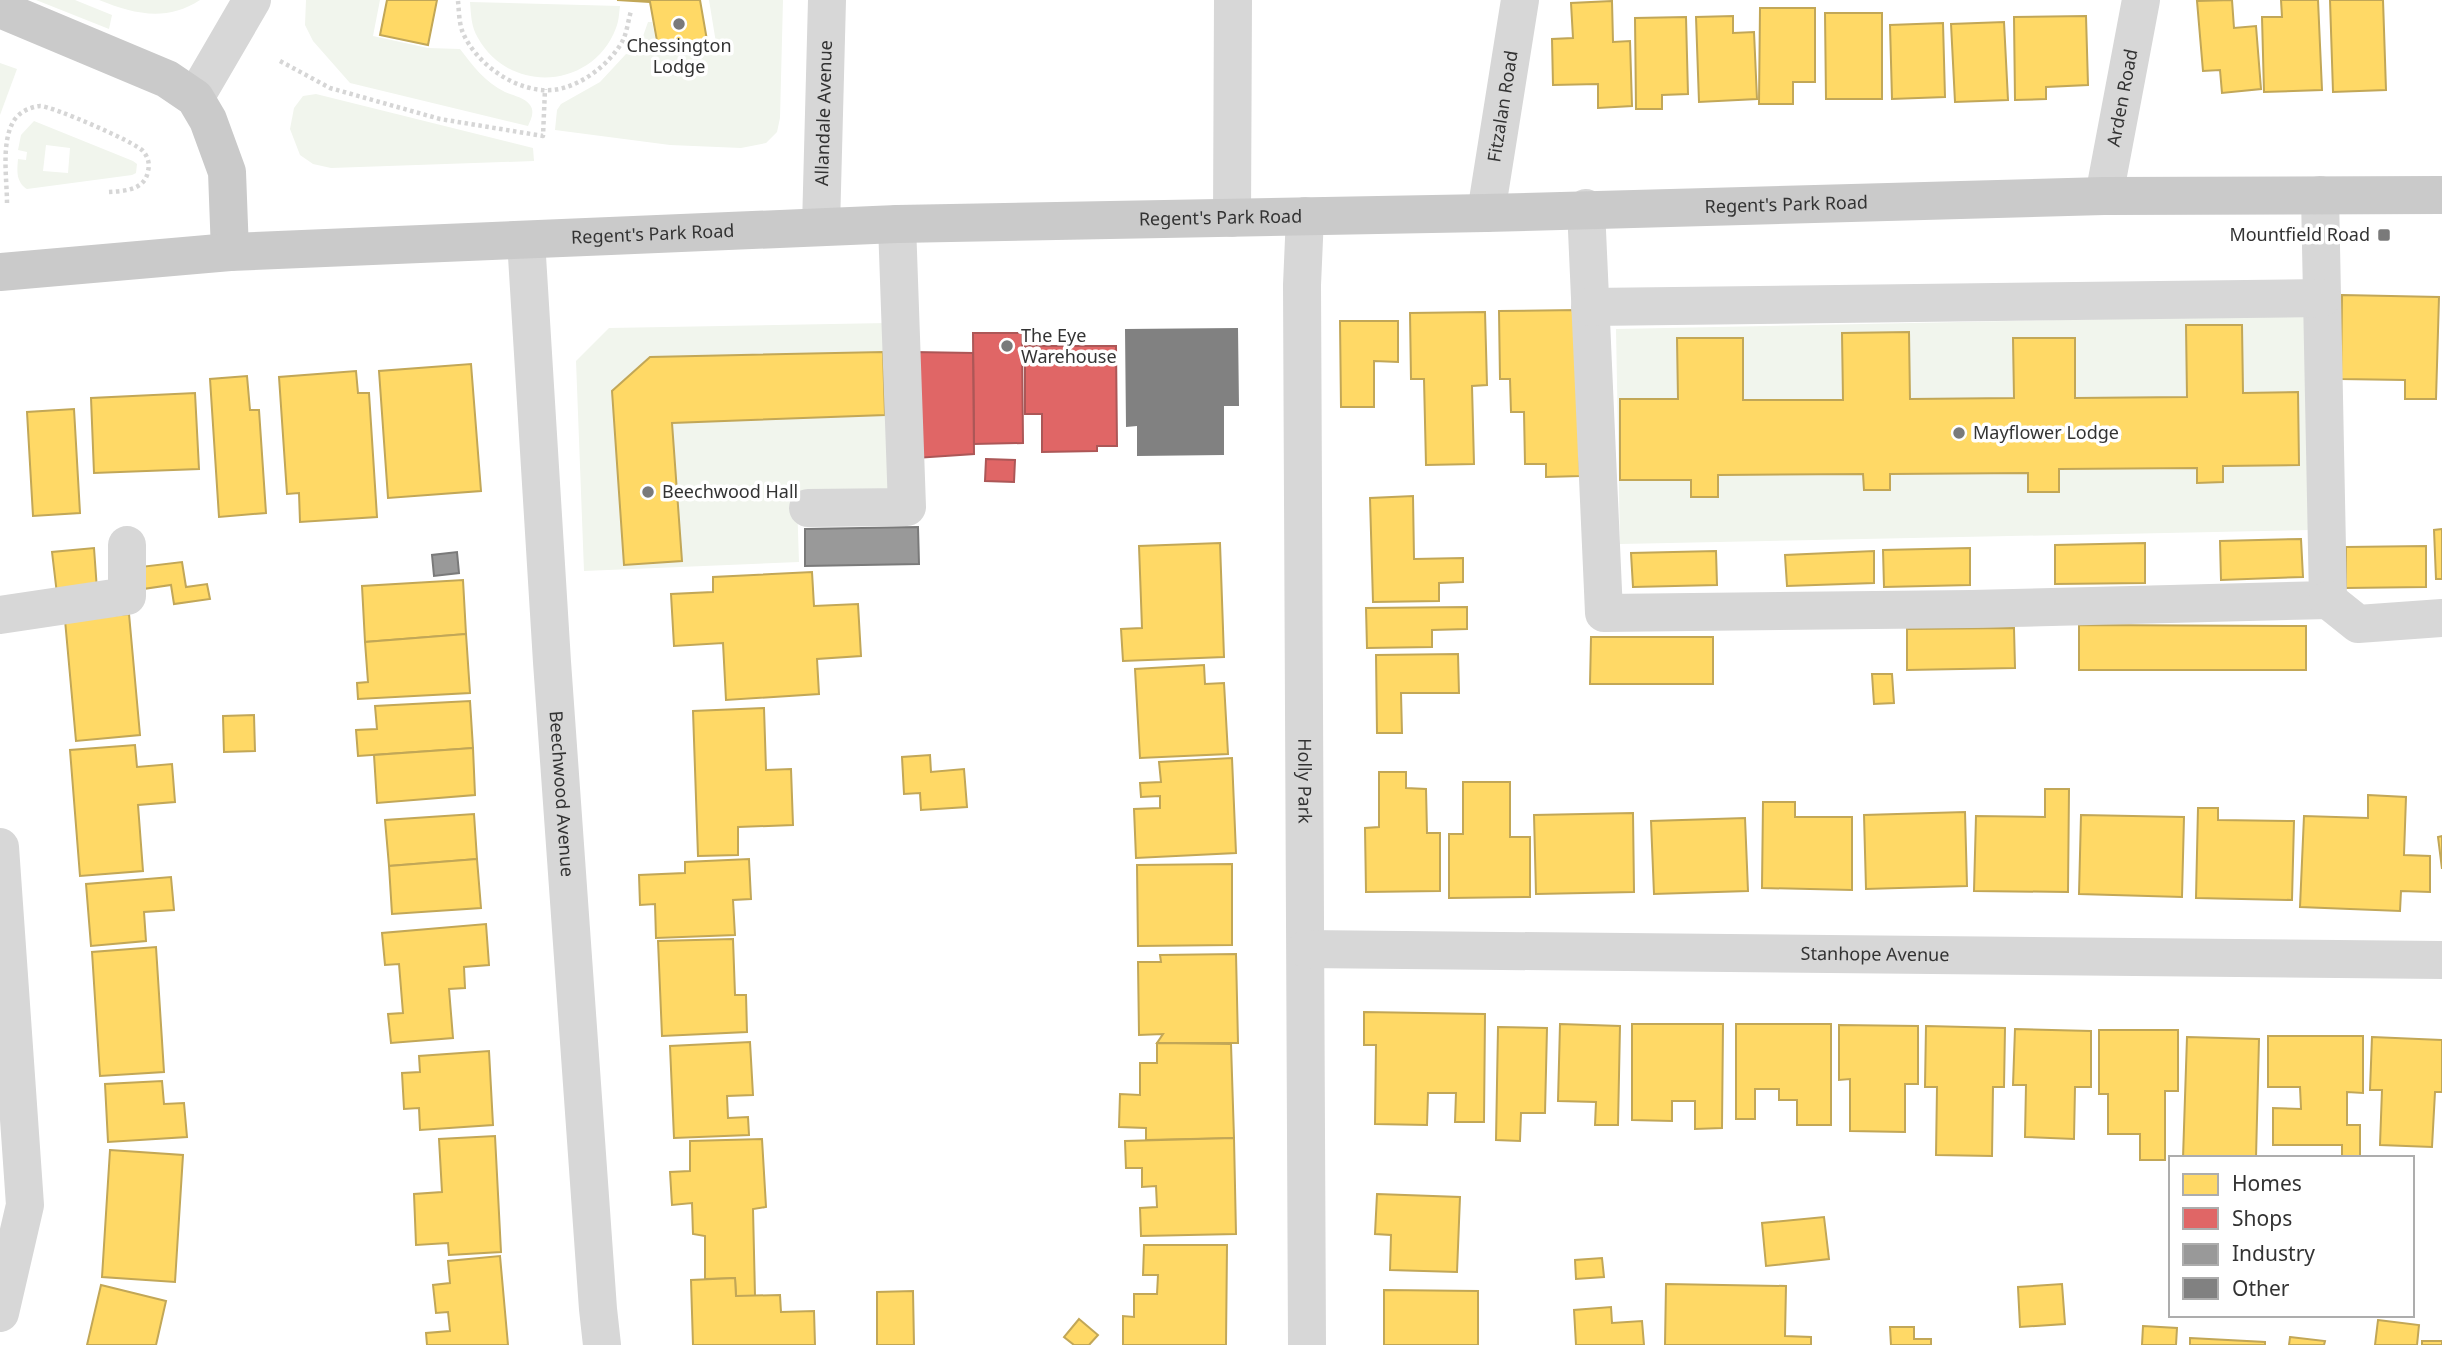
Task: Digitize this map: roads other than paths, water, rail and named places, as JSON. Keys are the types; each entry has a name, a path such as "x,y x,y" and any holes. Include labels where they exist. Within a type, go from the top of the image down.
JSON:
{"main road":[{"path":"0,9 167,79 195,98 208,120 227,172 230,252"},
{"name":"Regent's Park Road","path":"0,272 230,252 897,224 1486,213 1586,208 2104,196 2442,195"}],"street":[{"path":"195,98 252,0"},
{"name":"Allandale Avenue","path":"821,227 827,0"},
{"path":"1231,218 1233,0"},
{"name":"Fitzalan Road","path":"1486,213 1520,0"},
{"name":"Arden Road","path":"2104,196 2141,0"},
{"path":"2320,195 2328,600"},
{"path":"1586,208 1604,613 1971,609 2328,600 2358,624 2442,618"},
{"name":"Holly Park","path":"1305,216 1302,285 1307,1345"},
{"path":"808,508 907,506 897,224"},
{"name":"Beechwood Avenue","path":"526,240 553,676 602,1345"},
{"path":"1590,307 2322,298"},
{"path":"0,615 127,596 127,545"},
{"path":"0,847 25,1205 0,1313"},
{"name":"Stanhope Avenue","path":"1306,949 2442,960"}],"place":[{"name":"Chessington Lodge","path":"679,24"},
{"name":"Mountfield Road","path":"2384,235"},
{"name":"The Eye Warehouse","path":"1007,346"},
{"name":"Mayflower Lodge","path":"1959,433"},
{"name":"Beechwood Hall","path":"648,492"}]}
